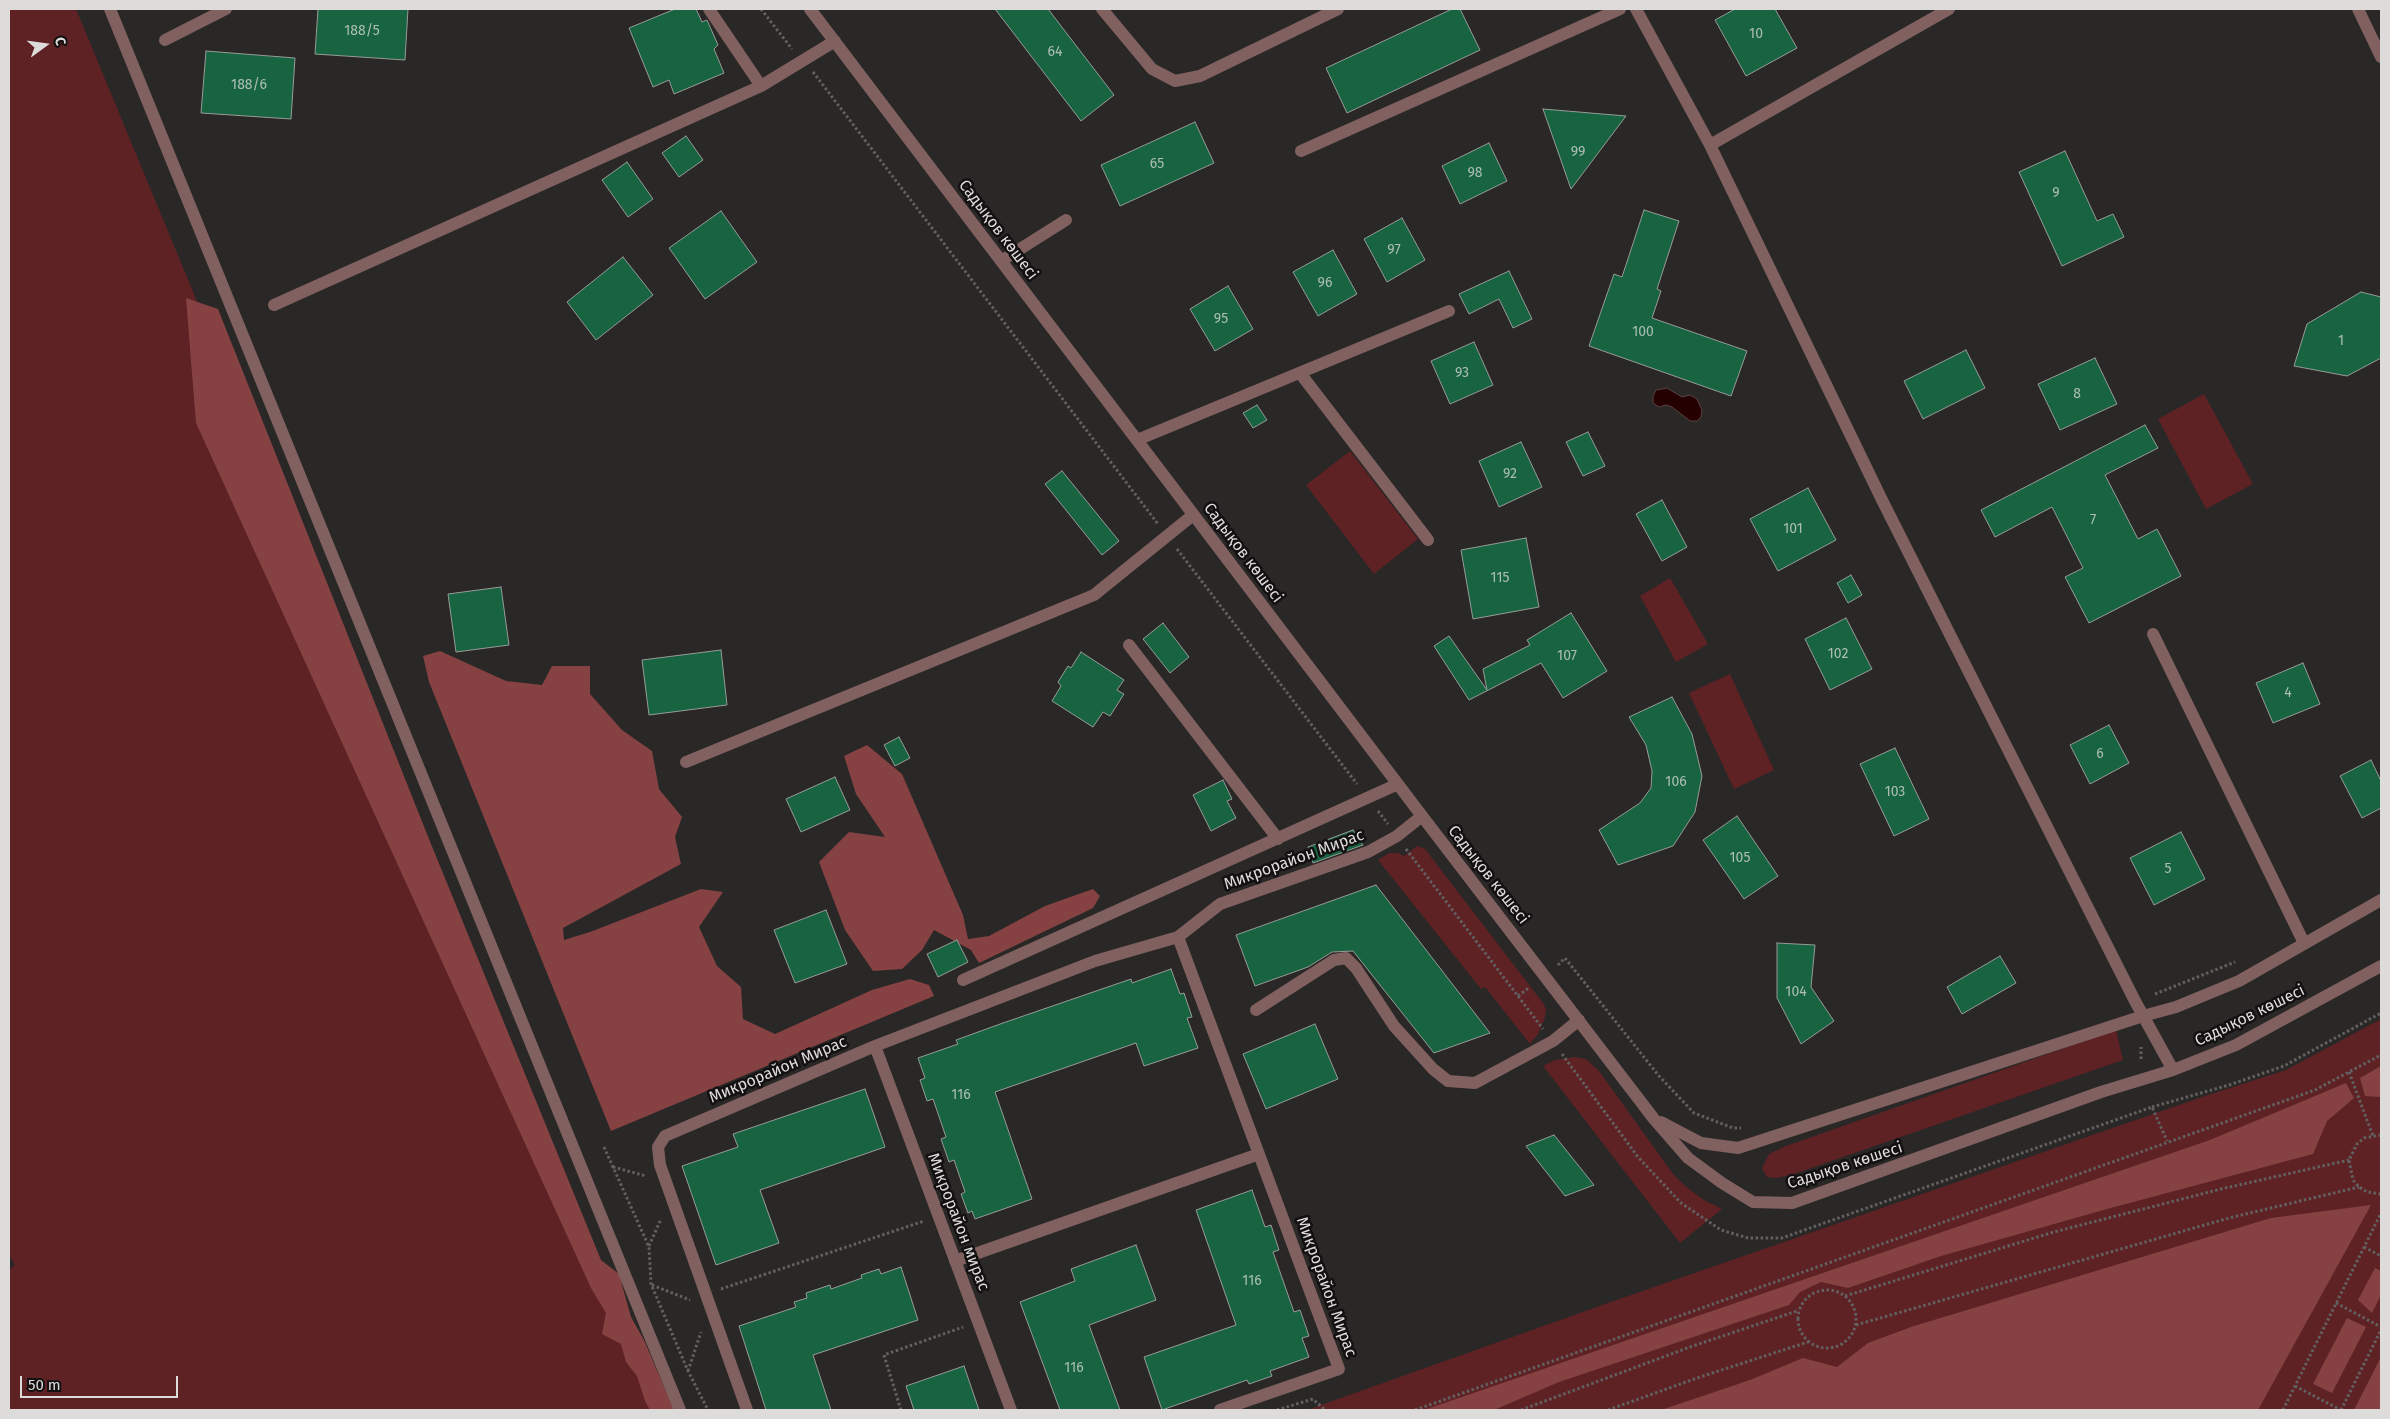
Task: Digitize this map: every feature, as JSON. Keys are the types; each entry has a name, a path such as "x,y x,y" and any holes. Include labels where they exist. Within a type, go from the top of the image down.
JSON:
{"street":[{"path":"110,9 680,1410"},
{"path":"165,40 226,9"},
{"path":"709,9 762,86"},
{"name":"Садықов көшесі","path":"810,9 1422,816 1654,1118 1688,1158 1722,1183 1753,1202 1792,1203 2101,1092 2173,1070 2236,1045 2381,966"},
{"path":"1102,9 1152,69 1176,81 1200,76 1338,9"},
{"path":"1301,151 1620,9"},
{"path":"1636,9 1710,145 1886,509 2135,1001 2139,1017 2173,1070"},
{"path":"1710,145 1948,9"},
{"path":"2358,9 2381,57"},
{"path":"274,305 762,86 835,41"},
{"path":"1001,261 1066,220"},
{"path":"1137,440 1449,311"},
{"path":"1300,372 1428,540"},
{"path":"686,762 1094,594 1194,515"},
{"path":"2153,634 2304,943"},
{"path":"1129,645 1278,839"},
{"path":"963,980 1398,784"},
{"name":"Микрорайон Мирас","path":"747,1410 660,1165 658,1147 664,1136 875,1046 1095,961 1178,937 1220,904 1368,852 1397,836 1422,816"},
{"path":"1654,1118 1701,1143 1738,1148 2139,1017 2176,1007 2239,981 2381,900"},
{"name":"Микрорайон Мирас","path":"1178,937 1340,1368 1220,1410"},
{"path":"1256,1010 1334,960 1346,958 1356,968 1394,1026 1433,1069 1448,1081 1475,1083 1553,1041 1579,1020"},
{"name":"Микрорайон мирас","path":"875,1046 1011,1410"},
{"name":"Микрорайон Мирас","path":"955,1261 1259,1154"}],"path":[{"path":"761,9 824,85 1004,320 1553,1041 1638,1156 1681,1203 1721,1230 1748,1238 1782,1238 2152,1107 2229,1085 2284,1066 2381,1013"},
{"path":"1558,965 1565,958 1658,1076 1694,1113 1733,1128 1748,1127"},
{"path":"2135,1001 2241,959"},
{"path":"1518,996 1530,987"},
{"path":"2139,1017 2142,1038 2141,1059"},
{"path":"1416,1410 2167,1141 2315,1090 2381,1055"},
{"path":"2349,1072 2373,1136"},
{"path":"2152,1107 2167,1141"},
{"path":"2381,1135 2373,1136 2357,1144 2349,1160 2351,1175 2359,1187 2367,1192 2381,1194"},
{"path":"604,1147 649,1246 651,1284 688,1371 708,1410"},
{"path":"1845,1296 2054,1232 2221,1189 2349,1160"},
{"path":"613,1167 646,1176 649,1184"},
{"path":"1856,1325 2229,1218 2359,1187"},
{"path":"649,1246 661,1218 658,1210"},
{"path":"2283,1410 2381,1213"},
{"path":"651,1284 690,1300 938,1216"},
{"path":"2364,1247 2381,1256"},
{"path":"1521,1410 1690,1347 1797,1312 1814,1292 1832,1290 1845,1296 1853,1307 1856,1325 1847,1341 1840,1346 1821,1348 1808,1342 1800,1332 1797,1312"},
{"path":"690,1300 693,1308"},
{"path":"2295,1386 2341,1410 2381,1329 2336,1303"},
{"path":"901,1410 884,1355 978,1322"},
{"path":"688,1371 702,1332 699,1324"},
{"path":"1608,1410 1700,1377 1808,1342"},
{"path":"1278,1410 1313,1399 1325,1410"}],"shaded area":[{"path":"9,9 76,9 656,1410 9,1410 9,1270 15,1265 9,1254"},
{"path":"186,298 218,309 429,839 601,1260 619,1274 631,1317 644,1340 674,1410 650,1410 637,1376 626,1362 621,1344 602,1334 606,1313 591,1288 196,423"},
{"path":"1667,388 1682,397 1690,395 1697,399 1702,410 1701,417 1697,421 1690,421 1672,407 1666,405 1659,407 1653,403 1653,396 1656,390"},
{"path":"2204,394 2253,484 2206,509 2158,419"},
{"path":"1350,451 1418,539 1374,574 1306,485"},
{"path":"1670,578 1708,644 1676,662 1640,596"},
{"path":"440,651 506,681 542,685 552,666 590,666 590,694 622,730 652,751 659,789 682,817 675,837 681,864 563,928 564,940 590,932 701,889 723,892 699,927 717,966 741,987 743,1019 775,1034 872,990 910,979 929,985 934,996 611,1131 429,682 423,656"},
{"path":"1730,674 1774,770 1734,789 1689,693"},
{"path":"867,745 902,774 963,915 968,939 989,936 1045,906 1093,889 1100,896 1093,908 979,963 971,950 934,930 922,950 902,969 873,971 845,930 819,862 849,832 885,837 856,794 844,756"},
{"path":"1417,846 1425,849 1543,1003 1546,1009 1545,1017 1538,1034 1530,1044 1485,987 1481,989 1378,860 1389,853 1398,853 1404,856"},
{"path":"2381,1019 2381,1410 1307,1410 1608,1303 2205,1096 2286,1070"},
{"path":"2116,1030 2123,1060 1791,1175 1776,1178 1767,1177 1762,1168 1769,1154 1786,1146"},
{"path":"1575,1057 1586,1059 1599,1071 1673,1174 1704,1200 1722,1209 1680,1243 1543,1066 1555,1060"},
{"path":"2381,1066 2381,1097 2365,1096 2360,1078"},
{"path":"2346,1083 2354,1098 2327,1121 2313,1154 1941,1256 1848,1288 1821,1282 1800,1292 1789,1305 1559,1382 1494,1410 1424,1410 2210,1140"},
{"path":"2371,1205 2258,1410 1661,1410 1750,1380 1803,1358 1837,1367 1868,1343 1914,1326 2271,1218"},
{"path":"2375,1268 2381,1271 2381,1295 2372,1313 2358,1300"},
{"path":"2347,1318 2366,1327 2332,1393 2313,1384"},
{"path":"2381,1357 2381,1410 2354,1410"}],"building":[{"path":"318,9 408,9 405,60 315,54"},
{"path":"675,9 696,9 702,22 707,20 718,45 714,49 724,73 674,94 669,80 653,87 629,28"},
{"path":"995,9 1048,9 1114,95 1081,121"},
{"path":"1452,9 1460,9 1480,50 1347,113 1326,68"},
{"path":"1735,9 1775,9 1797,48 1746,76 1715,20"},
{"path":"206,51 295,58 291,119 201,113"},
{"path":"1543,109 1626,116 1571,189"},
{"path":"1195,122 1214,163 1120,206 1101,165"},
{"path":"686,136 703,160 679,177 662,153"},
{"path":"1489,143 1507,181 1460,204 1442,166"},
{"path":"2065,151 2097,221 2113,214 2124,237 2062,266 2019,172"},
{"path":"627,162 653,199 628,217 602,180"},
{"path":"1644,210 1679,221 1657,289 1661,291 1652,318 1747,351 1731,396 1589,346 1614,274 1622,277"},
{"path":"721,211 757,262 705,299 669,248"},
{"path":"1402,218 1425,260 1387,282 1364,239"},
{"path":"1333,250 1357,294 1318,316 1293,272"},
{"path":"623,257 653,295 596,340 567,302"},
{"path":"1509,271 1532,319 1513,328 1499,299 1469,314 1459,294"},
{"path":"1228,286 1253,329 1215,351 1190,309"},
{"path":"2361,292 2381,297 2381,358 2347,376 2294,366 2307,324"},
{"path":"1474,342 1493,385 1450,404 1431,361"},
{"path":"1966,350 1985,388 1923,419 1904,381"},
{"path":"2095,358 2117,404 2060,430 2038,384"},
{"path":"1257,405 1267,420 1253,428 1243,413"},
{"path":"2145,425 2158,448 2105,475 2138,539 2157,529 2181,576 2089,623 2065,577 2083,568 2052,507 1995,537 1981,510"},
{"path":"1588,432 1605,466 1583,476 1566,442"},
{"path":"1521,442 1542,487 1499,507 1479,461"},
{"path":"1062,471 1119,541 1102,555 1045,484"},
{"path":"1808,488 1836,540 1778,571 1750,519"},
{"path":"1662,500 1687,547 1662,561 1636,514"},
{"path":"1526,538 1539,607 1473,619 1461,550"},
{"path":"1851,575 1862,595 1848,603 1837,583"},
{"path":"501,587 509,645 456,652 448,594"},
{"path":"1571,613 1607,671 1563,698 1541,663 1469,700 1434,646 1449,636 1487,690 1483,669 1530,645 1527,640"},
{"path":"1846,618 1872,669 1830,690 1805,639"},
{"path":"1163,623 1189,657 1170,673 1143,639"},
{"path":"721,650 727,705 649,715 642,660"},
{"path":"1081,652 1124,680 1117,690 1124,694 1110,716 1103,712 1093,727 1052,701 1061,686 1058,682 1068,666 1071,668"},
{"path":"2303,663 2320,704 2273,723 2256,683"},
{"path":"1672,697 1692,734 1702,776 1695,812 1673,846 1618,865 1599,830 1640,803 1651,788 1652,771 1646,745 1629,717"},
{"path":"2109,725 2129,763 2090,784 2070,745"},
{"path":"899,737 910,758 895,766 884,745"},
{"path":"1895,748 1929,819 1894,836 1860,764"},
{"path":"2371,760 2381,781 2381,808 2362,818 2340,776"},
{"path":"835,777 850,810 801,832 786,799"},
{"path":"1223,780 1232,799 1227,801 1236,818 1211,831 1193,795"},
{"path":"1737,816 1778,876 1744,899 1703,840"},
{"path":"1353,830 1363,845 1313,863 1308,847"},
{"path":"2181,832 2205,879 2154,905 2130,858"},
{"path":"1376,885 1490,1033 1434,1053 1353,951 1332,952 1308,967 1255,986 1236,935"},
{"path":"826,910 847,964 795,983 774,930"},
{"path":"957,940 968,962 938,977 927,954"},
{"path":"1777,943 1815,945 1811,987 1834,1021 1801,1044 1777,998"},
{"path":"2000,956 2016,983 1962,1014 1947,987"},
{"path":"1171,969 1180,994 1184,993 1192,1017 1187,1018 1198,1048 1144,1066 1136,1043 995,1092 1032,1199 975,1219 972,1211 968,1213 961,1194 965,1192 954,1160 949,1162 941,1139 946,1137 933,1099 927,1101 920,1080 925,1078 918,1058 958,1044 956,1040 1003,1023 1131,979 1132,983"},
{"path":"1315,1024 1338,1079 1266,1109 1243,1054"},
{"path":"865,1089 885,1147 760,1190 779,1243 716,1265 682,1166 738,1147 733,1134"},
{"path":"1554,1135 1594,1185 1565,1196 1526,1146"},
{"path":"1252,1190 1265,1227 1271,1225 1279,1250 1273,1252 1294,1312 1300,1310 1309,1336 1302,1338 1309,1357 1270,1371 1272,1376 1249,1384 1247,1380 1162,1410 1144,1357 1236,1325 1196,1210"},
{"path":"1136,1245 1156,1300 1089,1325 1120,1410 1060,1410 1020,1302 1075,1281 1071,1269"},
{"path":"901,1267 918,1320 813,1355 831,1410 766,1410 739,1326 796,1307 794,1302 807,1298 806,1293 830,1285 831,1289 862,1278 861,1275 879,1269 881,1274"},
{"path":"964,1366 979,1410 914,1410 906,1386"}]}
